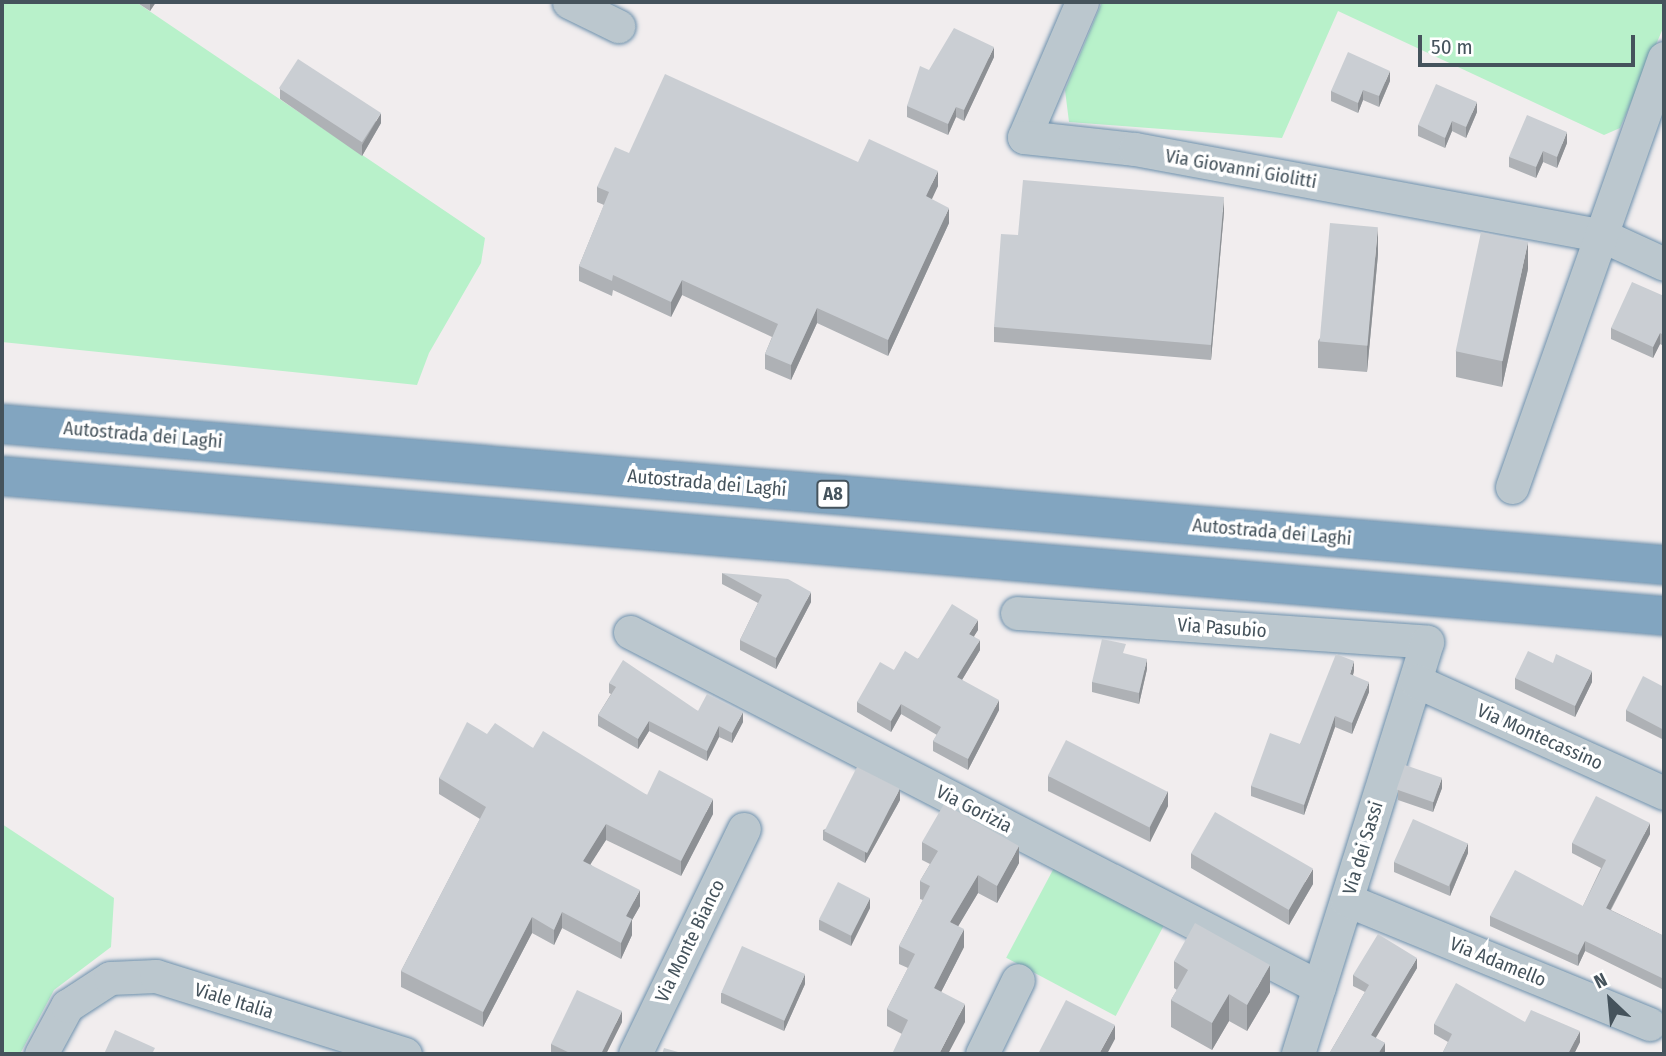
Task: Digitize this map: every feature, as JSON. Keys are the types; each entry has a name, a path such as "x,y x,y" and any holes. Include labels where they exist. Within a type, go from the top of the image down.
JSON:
{"highway":[{"name":"Autostrada dei Laghi","path":"2,424 1664,565"},
{"path":"2,476 1664,616"}],"street":[{"path":"569,2 618,26"},
{"name":"Via Giovanni Giolitti","path":"1082,2 1024,137 1135,149 1601,235 1664,264"},
{"path":"1512,487 1664,58"},
{"name":"Via Pasubio","path":"1017,613 1427,642"},
{"name":"Via Gorizia","path":"630,632 1319,987"},
{"name":"Via dei Sassi","path":"1298,1054 1427,642"},
{"name":"Via Montecassino","path":"1416,681 1664,793"},
{"name":"Via Monte Bianco","path":"635,1054 744,829"},
{"name":"Via Adamello","path":"1347,900 1650,1024"},
{"name":"Viale Italia","path":"41,1054 67,1006 110,978 156,976 405,1054"},
{"path":"982,1054 1018,980"}],"green space":[{"path":"2,2 136,2 485,238 481,263 429,353 417,385 2,342"},
{"path":"1102,2 1664,2 1664,26 1620,128 1604,135 1338,11 1282,138 1069,122 1065,90"},
{"path":"2,824 114,898 111,947 54,990 20,1054 2,1054"},
{"path":"1055,866 1164,924 1116,1016 1006,958"}],"building":[{"path":"954,28 994,47 964,110 956,107 948,124 907,106 920,66 929,70"},
{"path":"1348,52 1390,71 1379,96 1363,90 1358,103 1331,91"},
{"path":"298,59 381,113 362,142 279,88"},
{"path":"665,74 858,162 869,139 938,171 926,196 949,208 888,340 817,308 791,365 765,354 778,324 682,280 671,302 613,275 612,281 579,266 609,192 597,187 615,147 629,153"},
{"path":"1436,84 1477,102 1466,127 1452,121 1445,138 1418,125"},
{"path":"1527,115 1567,132 1557,157 1543,151 1536,167 1509,157"},
{"path":"1023,180 1224,197 1211,345 994,327 1001,234 1018,235"},
{"path":"1330,223 1378,227 1367,346 1320,342"},
{"path":"1481,232 1528,242 1503,361 1456,351"},
{"path":"1632,282 1664,296 1664,335 1660,333 1653,347 1611,328"},
{"path":"722,573 788,579 811,592 776,658 740,640 762,595"},
{"path":"952,604 978,620 969,634 980,640 957,677 999,700 968,759 933,741 941,727 901,704 891,721 857,702 880,662 894,670 905,651 918,659"},
{"path":"1102,639 1126,644 1123,653 1147,659 1139,693 1092,682"},
{"path":"1528,651 1553,663 1556,654 1592,671 1575,706 1515,678"},
{"path":"1336,654 1354,661 1350,674 1369,682 1352,723 1335,716 1304,805 1251,786 1270,733 1300,744"},
{"path":"623,660 698,711 707,694 743,712 732,733 719,726 707,751 649,721 638,739 598,715 616,687 609,683"},
{"path":"1643,676 1664,687 1664,730 1626,710"},
{"path":"467,722 487,734 495,723 533,748 543,731 647,795 659,770 713,799 681,861 606,824 583,861 640,890 626,916 632,919 621,943 562,912 554,930 532,917 483,1012 401,971 486,807 439,778"},
{"path":"1066,740 1168,792 1149,827 1048,776"},
{"path":"1405,765 1442,778 1433,802 1397,790"},
{"path":"857,767 900,789 867,853 824,831"},
{"path":"1596,796 1650,823 1606,908 1664,936 1664,979 1585,941 1578,955 1490,916 1515,870 1583,906 1606,860 1572,843"},
{"path":"944,804 1019,846 997,886 978,875 950,922 964,929 934,988 965,1004 939,1054 892,1054 908,1020 887,1009 915,954 899,946 930,886 920,881 938,851 922,842"},
{"path":"1215,812 1313,869 1289,910 1191,854"},
{"path":"1413,819 1468,843 1449,886 1394,862"},
{"path":"838,882 870,898 851,936 819,919"},
{"path":"1195,923 1270,965 1247,1005 1229,994 1212,1023 1171,1000 1188,970 1174,961"},
{"path":"1378,934 1417,958 1371,1035 1385,1043 1378,1054 1329,1054 1369,985 1353,975"},
{"path":"742,946 805,974 784,1021 721,993"},
{"path":"1456,983 1525,1022 1531,1010 1580,1031 1568,1054 1442,1054 1452,1034 1434,1024"},
{"path":"577,990 622,1011 601,1054 572,1054 551,1044"},
{"path":"1066,1000 1115,1025 1099,1054 1038,1054"},
{"path":"115,1030 155,1048 152,1054 104,1054"},
{"path":"664,1048 685,1054 662,1054"}]}
